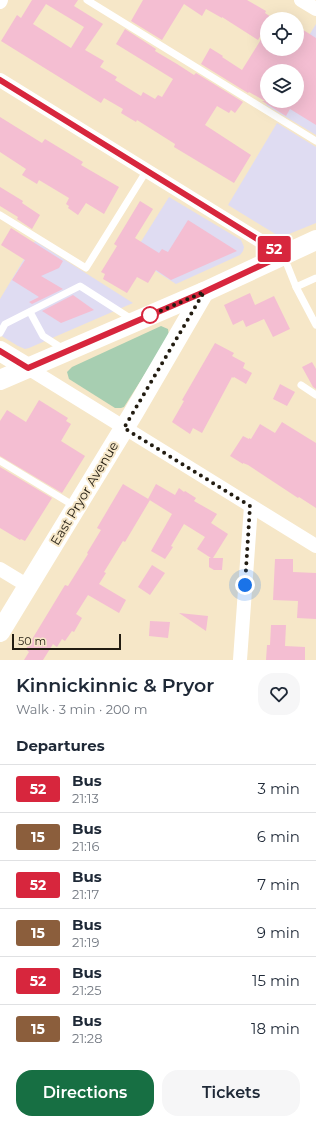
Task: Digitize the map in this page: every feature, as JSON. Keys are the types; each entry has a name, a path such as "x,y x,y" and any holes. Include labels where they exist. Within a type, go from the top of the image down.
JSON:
{"street":[{"path":"301,0 316,9"},
{"path":"0,80 283,255"},
{"path":"0,380 204,292 316,240"},
{"name":"East Pryor Avenue","path":"0,632 124,428 204,292"},
{"path":"0,351 316,546"},
{"path":"240,660 250,506"},
{"path":"0,569 28,586"}],"lane":[{"path":"87,0 316,141"},
{"path":"0,215 86,268 147,170"},
{"path":"283,255 296,287 316,325"},
{"path":"296,287 316,278"},
{"path":"0,332 5,324 80,286 135,321"},
{"path":"30,312 43,336 66,351"},
{"path":"301,386 316,395"},
{"path":"0,461 76,507"}],"shaded area":[{"path":"316,24 316,135 271,108 304,108 304,64 291,64 296,56 304,56 304,43"},
{"path":"277,123 316,147 316,223 284,236 277,235 228,205"},
{"path":"169,197 241,240 244,247 240,255 176,284 132,256"},
{"path":"35,241 133,303 25,349 0,335 0,299"}],"green space":[{"path":"161,326 168,329 169,336 124,407 115,408 69,379 67,372 72,367"}],"building":[{"path":"32,0 78,0 74,6 103,24 85,50 104,61 100,67 117,77 115,80 141,96 143,92 155,99 158,95 162,97 173,79 116,44 125,29 156,49 155,51 194,75 196,73 243,102 235,113 231,110 229,113 217,106 205,125 251,155 234,183 174,147 175,144 137,120 136,122 121,113 123,109 104,98 101,103 1,41 17,15 21,18","holes":["46,4 84,27 71,48 33,24"]},
{"path":"143,0 247,0 266,11 260,12 260,37 258,40 222,17 206,9 202,16 184,4 162,40 131,21"},
{"path":"304,30 316,38 316,125 290,109 286,116 273,108 304,108 304,64 260,64 260,98 249,92 248,93 201,64 210,48 242,70 260,41 260,56 304,56"},
{"path":"0,117 42,143 45,139 83,162 81,165 119,187 104,214 86,203 78,215 68,208 69,206 66,204 69,198 39,180 37,184 22,175 26,169 0,152"},
{"path":"0,187 23,201 22,203 40,215 32,229 17,219 18,217 0,206"},
{"path":"140,201 153,209 135,238 159,253 162,249 168,252 188,220 237,251 171,280 156,270 148,283 137,277 127,293 103,279 105,274 101,272 117,246 114,244"},
{"path":"11,228 63,261 59,268 41,276 63,289 32,304 29,302 39,297 12,280 25,260 1,245"},
{"path":"250,293 255,305 274,296 290,329 273,337 264,319 246,327 243,320 233,325 224,305"},
{"path":"73,295 94,310 61,323 42,311"},
{"path":"215,343 234,353 232,356 245,363 243,368 252,373 246,384 232,377 202,433 193,428 190,434 172,422 184,401 182,400"},
{"path":"312,362 316,369 316,389 313,387 302,367"},
{"path":"280,384 295,392 287,406 273,399"},
{"path":"39,400 68,418 66,421 71,424 61,441 85,456 62,493 0,456 0,421 7,410 26,422"},
{"path":"282,422 316,443 316,508 248,465 243,464 230,456 243,436 251,439 260,424 275,433"},
{"path":"0,467 52,498 25,541 20,540 0,528"},
{"path":"123,484 150,500 125,542 123,541 104,572 106,573 99,584 126,600 119,613 88,595 76,614 82,618 74,632 72,631 65,641 62,639 57,647 53,644 43,660 24,660 29,652 26,649 65,585 68,586 88,554 87,553 101,530 97,528"},
{"path":"156,484 175,495 179,488 196,498 194,501 217,514 211,523 228,534 213,558 223,558 222,570 214,570 209,567 209,558 211,558 197,549 205,537 184,524 171,546 173,547 165,559 151,551 172,514 148,499"},
{"path":"275,559 293,559 293,572 316,573 316,619 297,618 298,601 273,600"},
{"path":"152,565 165,573 150,595 138,587"},
{"path":"179,613 208,616 206,631"},
{"path":"150,621 170,622 168,638 149,636"},
{"path":"271,625 286,625 285,646 305,647 305,660 266,660 267,645 270,645"}],"bus line":[{"name":"52","path":"0,80 283,255 204,292 28,368 0,351"}],"route":[{"path":"150,315 149,316 204,292 124,428 250,506 245,585"}]}
